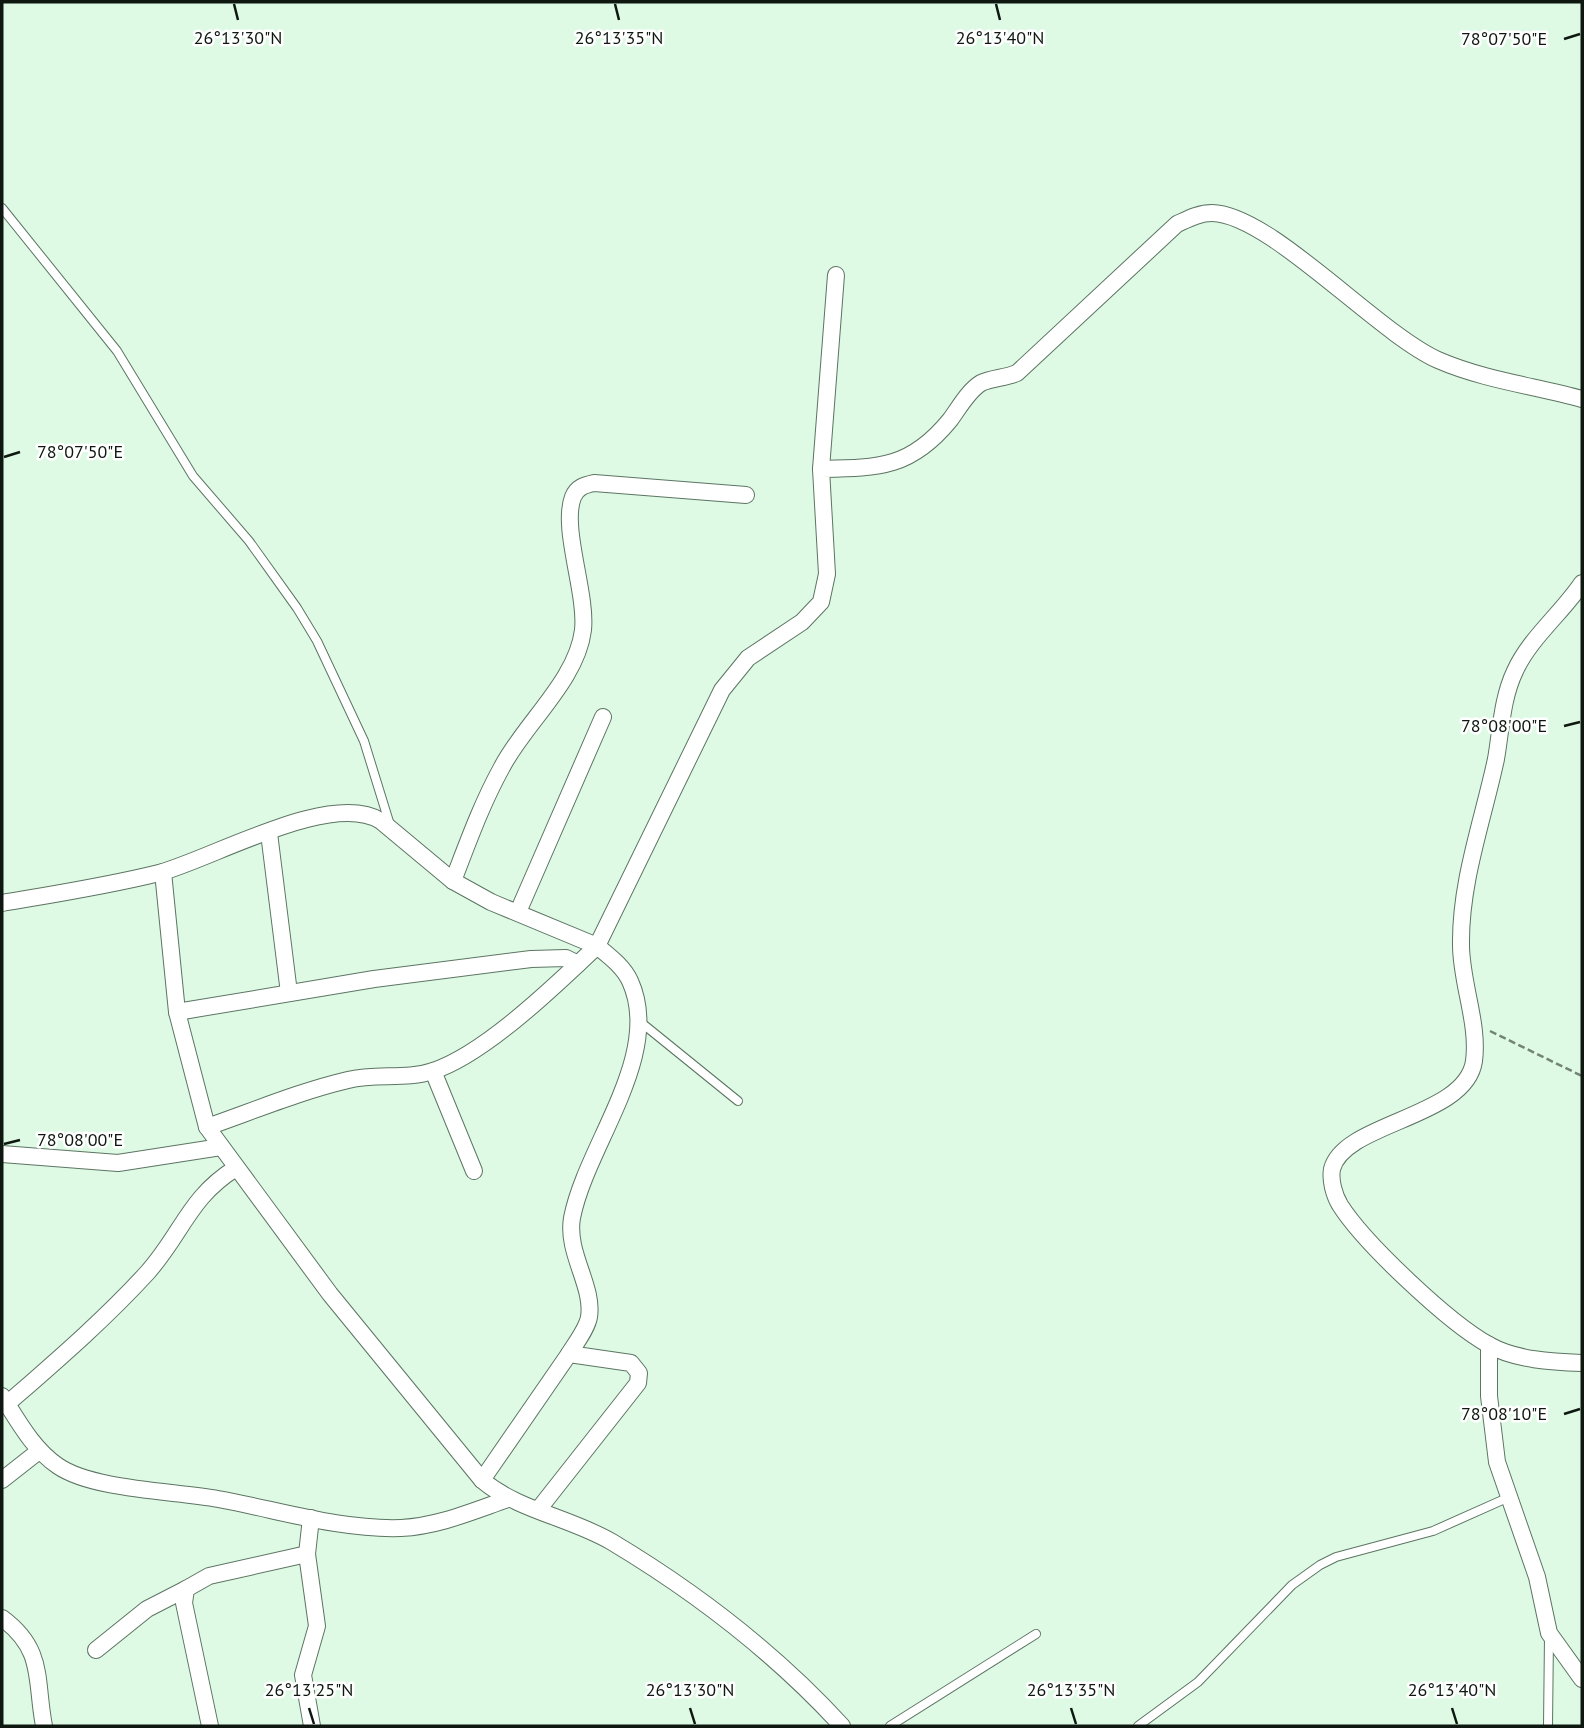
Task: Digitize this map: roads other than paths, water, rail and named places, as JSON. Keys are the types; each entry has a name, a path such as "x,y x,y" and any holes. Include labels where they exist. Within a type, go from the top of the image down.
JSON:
{"street":[{"path":"821,469 893,465 909,457 948,422 975,388 983,382 1017,373 1032,362 1177,224 1193,216 1211,213 1256,228 1395,334 1439,360 1582,399"},
{"path":"207,1127 349,1079 433,1071 472,1051 597,946 722,690 748,658 802,622 821,602 827,574 821,469 836,275"},
{"path":"453,881 485,800 502,766 557,688 579,646 583,607 571,518 573,495 581,486 594,484 746,495"},
{"path":"1582,583 1526,653 1508,690 1463,910 1462,971 1471,1023 1474,1060 1471,1075 1454,1093 1346,1150 1332,1170 1332,1186 1338,1202 1353,1224 1401,1272 1489,1345 1507,1353 1537,1359 1582,1363"},
{"path":"518,912 603,717"},
{"path":"2,903 108,885 163,872 315,816 353,811 368,813 390,828 453,881 491,902 597,946 629,979 638,1020 631,1066 578,1194 572,1222 573,1247 589,1299 589,1319 569,1354 482,1480"},
{"path":"269,832 289,993"},
{"path":"163,872 177,1012 207,1127 330,1294 482,1480 508,1499 579,1525 611,1542 700,1601 783,1665 842,1726"},
{"path":"177,1012 374,979 551,957 566,958 578,964"},
{"path":"433,1071 474,1171"},
{"path":"2,1154 118,1163 221,1147"},
{"path":"236,1168 201,1195 155,1264 114,1307 4,1400 39,1451 60,1467 82,1477 368,1528 430,1525 508,1499"},
{"path":"1489,1345 1492,1431 1507,1498 1537,1577 1549,1633 1582,1679"},
{"path":"538,1510 640,1378 637,1368 624,1360 569,1354"},
{"path":"2,1480 39,1451"},
{"path":"311,1518 307,1554 317,1626 303,1675 312,1726"},
{"path":"96,1650 156,1602 209,1576 307,1554"},
{"path":"186,1589 184,1603 210,1726"},
{"path":"2,1618 22,1634 35,1655 44,1726"}],"lane":[{"path":"2,208 117,351 193,476 249,541 317,641 364,741 390,828"},
{"path":"638,1020 738,1101"},
{"path":"1138,1726 1198,1682 1292,1585 1320,1565 1336,1557 1433,1531 1507,1498"},
{"path":"890,1726 1036,1633"},
{"path":"1548,1726 1549,1633"}]}
